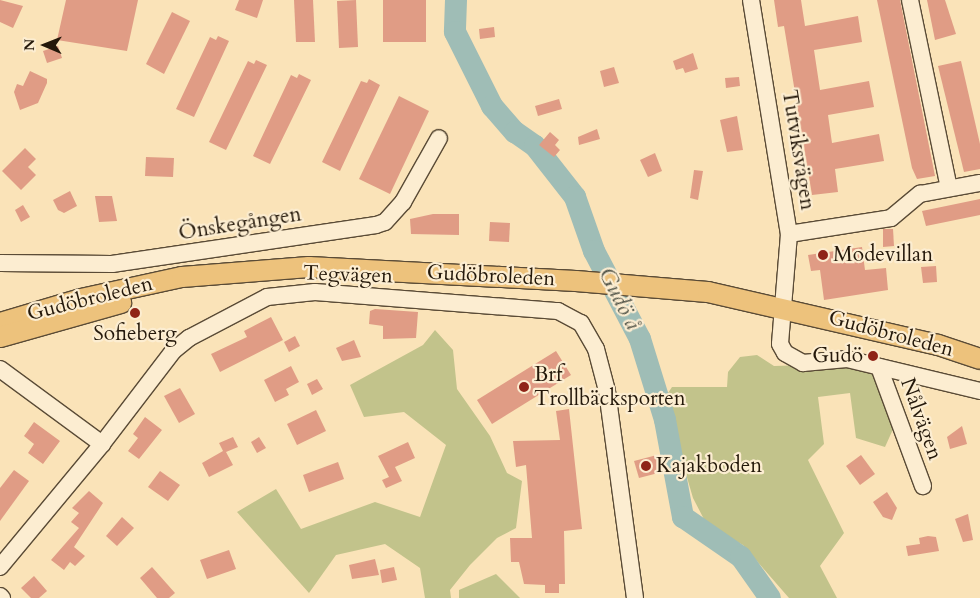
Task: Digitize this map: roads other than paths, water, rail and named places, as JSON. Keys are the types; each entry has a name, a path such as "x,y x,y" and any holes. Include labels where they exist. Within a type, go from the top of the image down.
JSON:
{"main road":[{"name":"Gudöbroleden","path":"0,322 81,299 182,277 290,268 590,286 627,290 782,314 938,345 980,359"},
{"name":"Gudöbroleden","path":"0,337 184,286 302,279 590,286"},
{"name":"Gudöbroleden","path":"782,314 980,366"}],"street":[{"name":"Tutviksvägen","path":"750,0 789,234 780,344 785,353 803,363 847,359 980,391"},
{"path":"910,0 949,188"},
{"name":"Önskegången","path":"0,263 112,264 385,222 404,202 438,138"},
{"path":"789,234 891,218 920,194 980,182"},
{"name":"Tegvägen","path":"0,567 102,444 173,351 189,338 267,297 316,292 558,311 581,323 596,349 607,391 635,596"},
{"name":"Nålvägen","path":"880,367 923,486"},
{"path":"0,371 102,444"}],"waterway":[{"name":"Gudö å","path":"456,0 455,32 492,106 515,132 535,146 575,197 594,251 640,339 665,420 683,517 741,557 770,598"}],"place":[{"name":"Modevillan","path":"823,255"},
{"name":"Sofieberg","path":"135,313"},
{"name":"Gudö","path":"873,356"},
{"name":"Brf Trollbäcksporten","path":"524,387"},
{"name":"Kajakboden","path":"646,466"}]}
